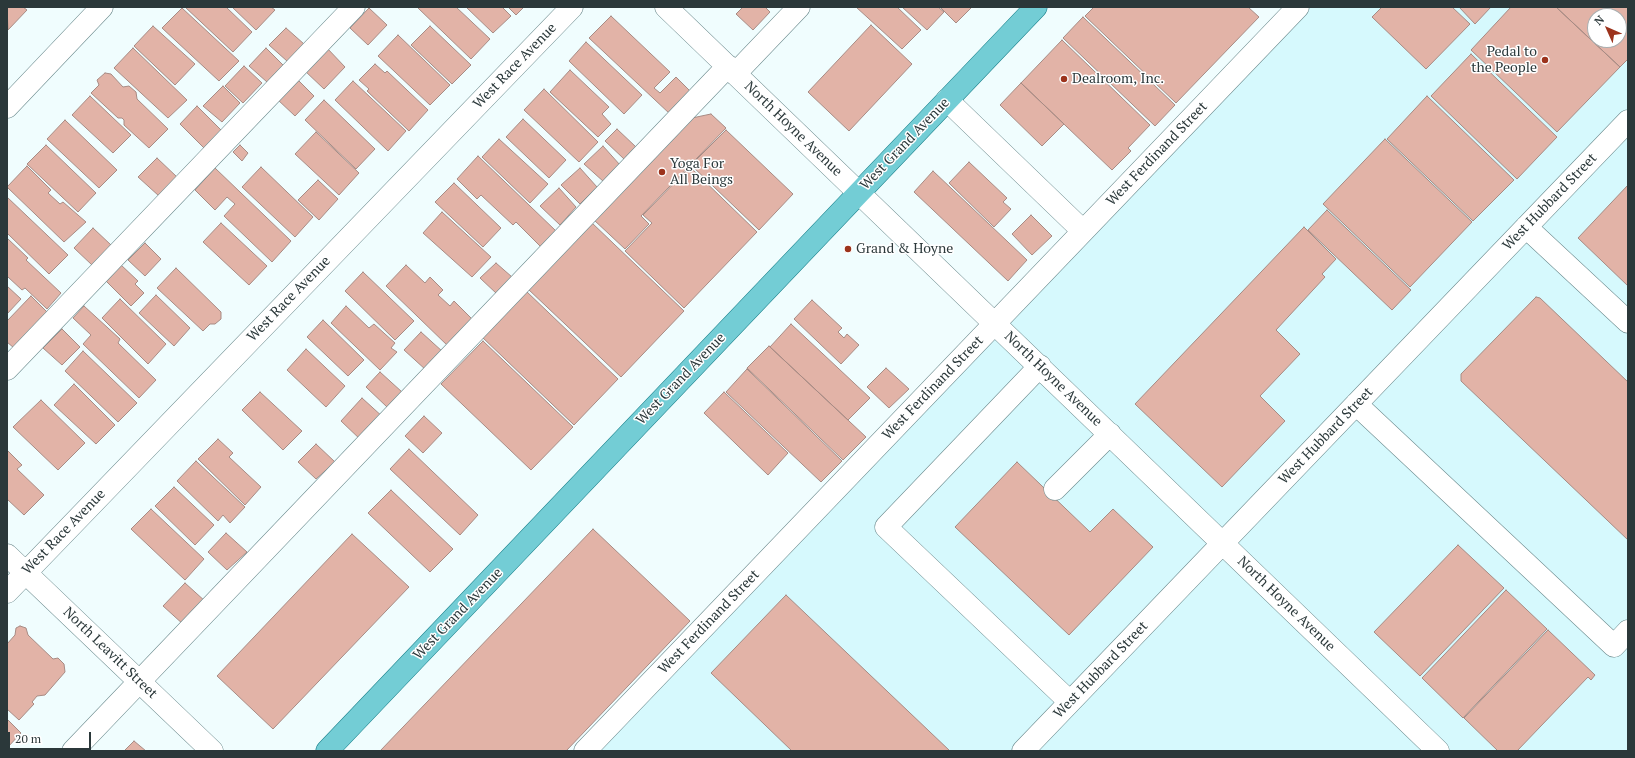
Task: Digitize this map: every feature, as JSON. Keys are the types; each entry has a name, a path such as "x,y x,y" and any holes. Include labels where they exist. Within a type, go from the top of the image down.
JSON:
{"main road":[{"name":"West Grand Avenue","path":"327,751 1036,7"}],"street":[{"path":"7,106 102,7"},
{"path":"7,369 354,7"},
{"name":"West Race Avenue","path":"7,592 572,7"},
{"name":"North Hoyne Avenue","path":"666,7 1438,751"},
{"path":"73,751 731,70 798,7"},
{"name":"West Ferdinand Street","path":"585,751 1298,7"},
{"path":"947,100 1084,231"},
{"name":"West Hubbard Street","path":"1023,751 1628,121"},
{"path":"1526,227 1628,322"},
{"path":"1040,366 886,528 1070,702"},
{"path":"1356,404 1614,646 1628,631"},
{"path":"1055,490 1110,434"},
{"name":"North Leavitt Street","path":"7,554 212,751"}],"shaded area":[{"path":"1291,7 1628,7 1628,751 583,751"}],"building":[{"path":"7,7 23,7 27,10 8,30"},
{"path":"185,7 226,7 252,32 233,52"},
{"path":"232,7 271,7 275,10 256,30"},
{"path":"456,7 490,39 471,59 418,8"},
{"path":"466,7 502,7 511,16 493,33"},
{"path":"508,7 524,7 516,15"},
{"path":"743,7 765,7 770,12 753,30 736,14"},
{"path":"856,7 897,7 921,30 902,49"},
{"path":"902,7 938,7 944,12 927,30"},
{"path":"940,7 972,7 956,23"},
{"path":"1094,7 1248,7 1259,17 1176,103 1085,16"},
{"path":"1382,7 1452,7 1470,24 1426,69 1372,17"},
{"path":"1459,7 1491,7 1475,24"},
{"path":"1511,7 1556,7 1587,36 1587,48 1600,48 1620,67 1557,132 1471,50"},
{"path":"1556,7 1628,7 1628,59 1620,67 1600,48 1627,48 1627,8 1587,8 1587,36"},
{"path":"182,8 239,61 219,81 162,28"},
{"path":"369,8 387,25 368,45 350,28"},
{"path":"611,16 670,72 654,88 660,93 676,77 691,92 670,114 589,38"},
{"path":"1083,17 1175,105 1155,126 1063,38"},
{"path":"871,25 912,64 849,131 808,92"},
{"path":"153,26 195,64 175,85 134,46"},
{"path":"430,26 471,65 452,84 411,45"},
{"path":"286,28 304,44 287,61 269,45"},
{"path":"398,35 450,85 430,105 378,56"},
{"path":"1062,40 1150,125 1128,148 1131,151 1112,170 1021,83"},
{"path":"586,42 642,95 624,114 569,61"},
{"path":"326,47 345,67 324,89 304,70"},
{"path":"133,48 187,100 168,118 114,68"},
{"path":"266,48 283,65 267,82 249,66"},
{"path":"1471,54 1557,137 1517,179 1431,96"},
{"path":"375,64 385,73 387,71 428,110 409,131 367,91 369,89 359,80"},
{"path":"244,66 262,83 243,103 225,86"},
{"path":"570,70 609,107 602,114 611,124 598,137 550,92"},
{"path":"105,73 111,74 123,87 129,86 136,92 137,99 168,129 149,148 124,125 124,120 122,118 118,118 91,93 99,85 97,80"},
{"path":"297,79 314,96 295,116 277,99"},
{"path":"353,81 406,131 388,151 335,100"},
{"path":"1021,83 1064,124 1042,146 1000,105"},
{"path":"223,86 240,103 222,122 203,106"},
{"path":"544,89 598,142 579,162 524,110"},
{"path":"90,96 131,135 113,153 72,115"},
{"path":"1427,96 1514,180 1473,221 1387,139"},
{"path":"324,100 375,149 356,169 305,120"},
{"path":"197,106 221,130 204,148 180,124"},
{"name":"Yoga For All Beings","path":"711,114 726,128 641,216 649,224 625,249 594,220 692,118"},
{"path":"523,119 566,160 549,178 506,137"},
{"path":"65,120 117,170 99,188 47,139"},
{"path":"617,129 636,147 624,159 605,141"},
{"path":"726,130 793,194 759,230 691,165"},
{"path":"316,132 359,173 339,195 295,154"},
{"path":"499,139 548,184 530,203 482,157"},
{"path":"1385,139 1472,222 1410,287 1323,204"},
{"path":"46,145 96,193 78,212 27,164"},
{"path":"240,145 248,153 242,161 233,152"},
{"path":"603,146 620,165 604,182 584,164"},
{"path":"478,156 556,231 541,247 516,222 513,225 481,195 477,199 457,179"},
{"path":"157,158 177,177 159,196 138,177"},
{"path":"969,162 1007,198 1003,202 1011,209 994,227 949,183"},
{"path":"27,166 51,190 48,193 60,204 63,202 86,222 64,242 7,187"},
{"path":"261,167 313,217 295,237 242,187"},
{"path":"690,167 757,232 684,308 625,251 652,223 643,215"},
{"path":"215,168 291,241 272,262 224,216 235,204 227,197 215,210 195,190"},
{"path":"580,168 597,187 580,204 561,185"},
{"path":"933,171 1027,260 1008,281 914,192"},
{"path":"318,180 338,199 319,220 298,200"},
{"path":"454,183 501,228 483,247 435,202"},
{"path":"1628,185 1628,286 1578,238"},
{"path":"559,188 576,207 560,225 540,206"},
{"path":"7,197 68,255 49,274 7,233"},
{"path":"1327,210 1411,290 1392,310 1308,230"},
{"path":"442,212 491,257 472,277 423,233"},
{"path":"1031,215 1052,236 1032,255 1012,234"},
{"path":"591,222 684,311 621,377 528,289"},
{"path":"221,223 267,266 249,285 203,242"},
{"path":"1304,227 1336,259 1322,274 1325,277 1276,330 1300,354 1260,396 1285,421 1222,487 1135,404"},
{"path":"93,228 111,245 92,265 74,248"},
{"path":"7,238 28,258 26,260 61,293 47,309 25,288 22,290 8,277 7,278"},
{"path":"145,243 161,259 145,276 128,260"},
{"path":"496,263 512,277 497,294 480,278"},
{"path":"120,264 138,281 135,284 144,293 131,306 105,280"},
{"path":"406,265 425,283 430,277 443,290 438,295 450,306 454,301 474,321 449,347 386,286"},
{"path":"176,268 221,312 221,319 215,324 210,324 203,331 157,288"},
{"path":"363,272 414,321 395,340 345,291"},
{"path":"7,286 21,299 7,314"},
{"path":"526,291 618,379 574,425 482,337"},
{"path":"156,295 190,328 174,346 139,313"},
{"path":"31,296 48,313 14,348 7,342 7,321"},
{"path":"1536,297 1540,298 1628,382 1628,540 1461,381 1461,374"},
{"path":"120,299 166,344 148,364 102,318"},
{"path":"812,300 842,328 838,332 844,338 847,334 859,345 841,364 794,319"},
{"path":"84,306 120,339 118,343 156,380 139,398 83,344 91,335 73,318"},
{"path":"346,306 369,328 374,324 395,343 391,348 397,352 380,370 331,323"},
{"path":"323,320 364,360 348,376 307,337"},
{"path":"791,324 870,398 848,420 770,347"},
{"path":"62,329 80,347 62,365 43,348"},
{"path":"421,332 443,352 426,370 404,350"},
{"path":"483,341 573,427 531,470 441,384"},
{"path":"769,346 866,437 843,460 747,368"},
{"path":"306,349 345,386 326,407 287,370"},
{"path":"83,351 137,403 118,422 65,371"},
{"path":"886,368 909,389 889,408 867,387"},
{"path":"747,369 842,461 821,482 726,392"},
{"path":"380,372 402,392 387,407 366,387"},
{"path":"74,384 115,425 96,444 54,405"},
{"path":"260,392 302,431 283,450 242,410"},
{"path":"724,392 788,453 768,475 704,413"},
{"path":"362,398 384,418 362,441 341,421"},
{"path":"41,400 85,443 58,470 13,427"},
{"path":"424,416 442,433 423,453 405,436"},
{"path":"218,439 233,453 229,457 261,487 245,505 198,459"},
{"path":"316,444 335,462 316,479 298,462"},
{"path":"409,449 478,515 460,535 390,469"},
{"path":"7,450 22,465 17,469 44,495 24,515 7,499"},
{"path":"196,461 245,507 230,523 223,515 218,521 177,481"},
{"path":"1017,462 1090,532 1113,509 1153,547 1069,635 955,527"},
{"path":"174,487 214,525 195,545 155,506"},
{"path":"391,490 453,549 430,572 368,513"},
{"path":"151,509 204,559 185,580 131,529"},
{"path":"593,529 690,621 566,751 380,751"},
{"path":"226,533 247,552 227,570 208,552"},
{"path":"352,534 409,587 273,729 217,676"},
{"path":"1458,545 1504,588 1420,676 1374,632"},
{"path":"185,583 206,602 184,625 163,606"},
{"path":"1506,590 1547,629 1463,718 1422,678"},
{"path":"786,595 950,751 792,751 711,673"},
{"path":"20,626 26,628 28,635 53,659 58,658 64,664 65,672 45,695 37,696 32,702 34,704 19,720 7,709 7,644 15,635 16,628"},
{"path":"1548,630 1595,675 1591,680 1588,677 1517,751 1498,751 1464,718"},
{"path":"7,719 21,733 7,748"},
{"path":"134,741 146,751 124,751"}],"place":[{"name":"Pedal to the People","path":"1545,60"},
{"name":"Dealroom, Inc.","path":"1064,79"},
{"name":"Yoga For All Beings","path":"662,172"},
{"name":"Grand & Hoyne","path":"848,249"}]}
